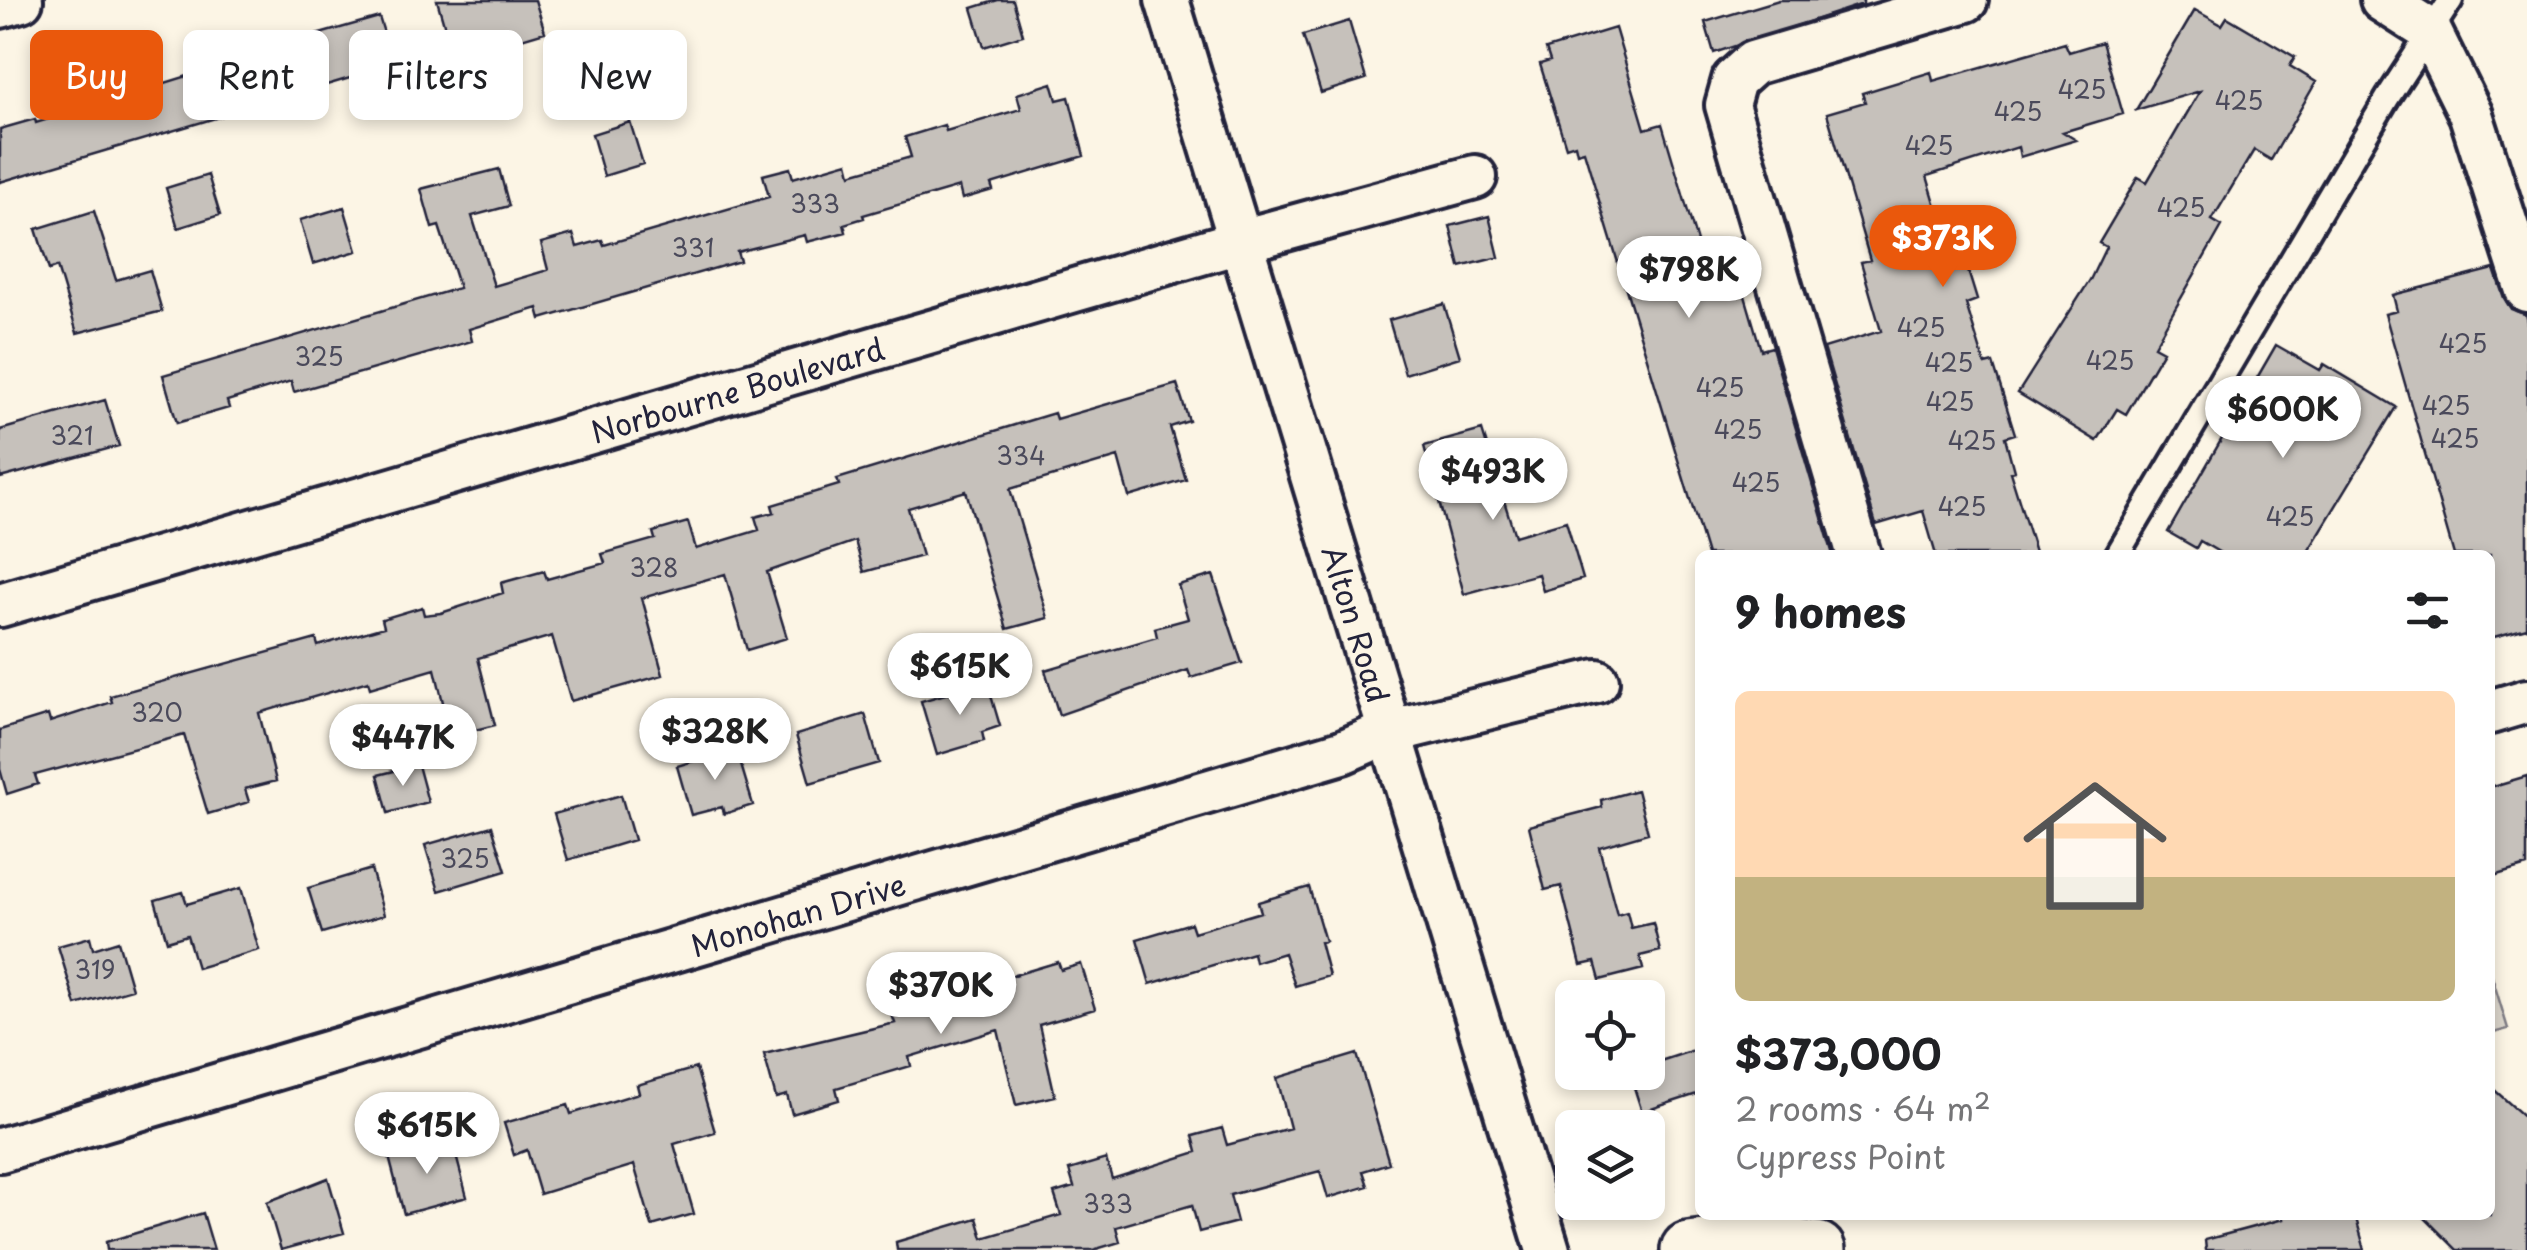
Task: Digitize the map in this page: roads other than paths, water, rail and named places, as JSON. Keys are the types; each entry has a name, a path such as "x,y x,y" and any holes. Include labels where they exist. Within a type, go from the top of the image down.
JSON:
{"street":[{"path":"0,6 20,0"},
{"name":"Alton Road","path":"1167,0 1548,1250"},
{"path":"1859,550 1727,105 1734,80 1752,63 1966,0"},
{"path":"2382,0 2440,15 2527,290"},
{"name":"Norbourne Boulevard","path":"0,605 1238,242 1475,177"},
{"name":"Monohan Drive","path":"0,1150 1342,752 1388,732 1597,681"},
{"path":"2495,711 2527,701"},
{"path":"1689,1250 1744,1244 1817,1250"}],"lane":[{"path":"2120,550 2440,15"}]}
